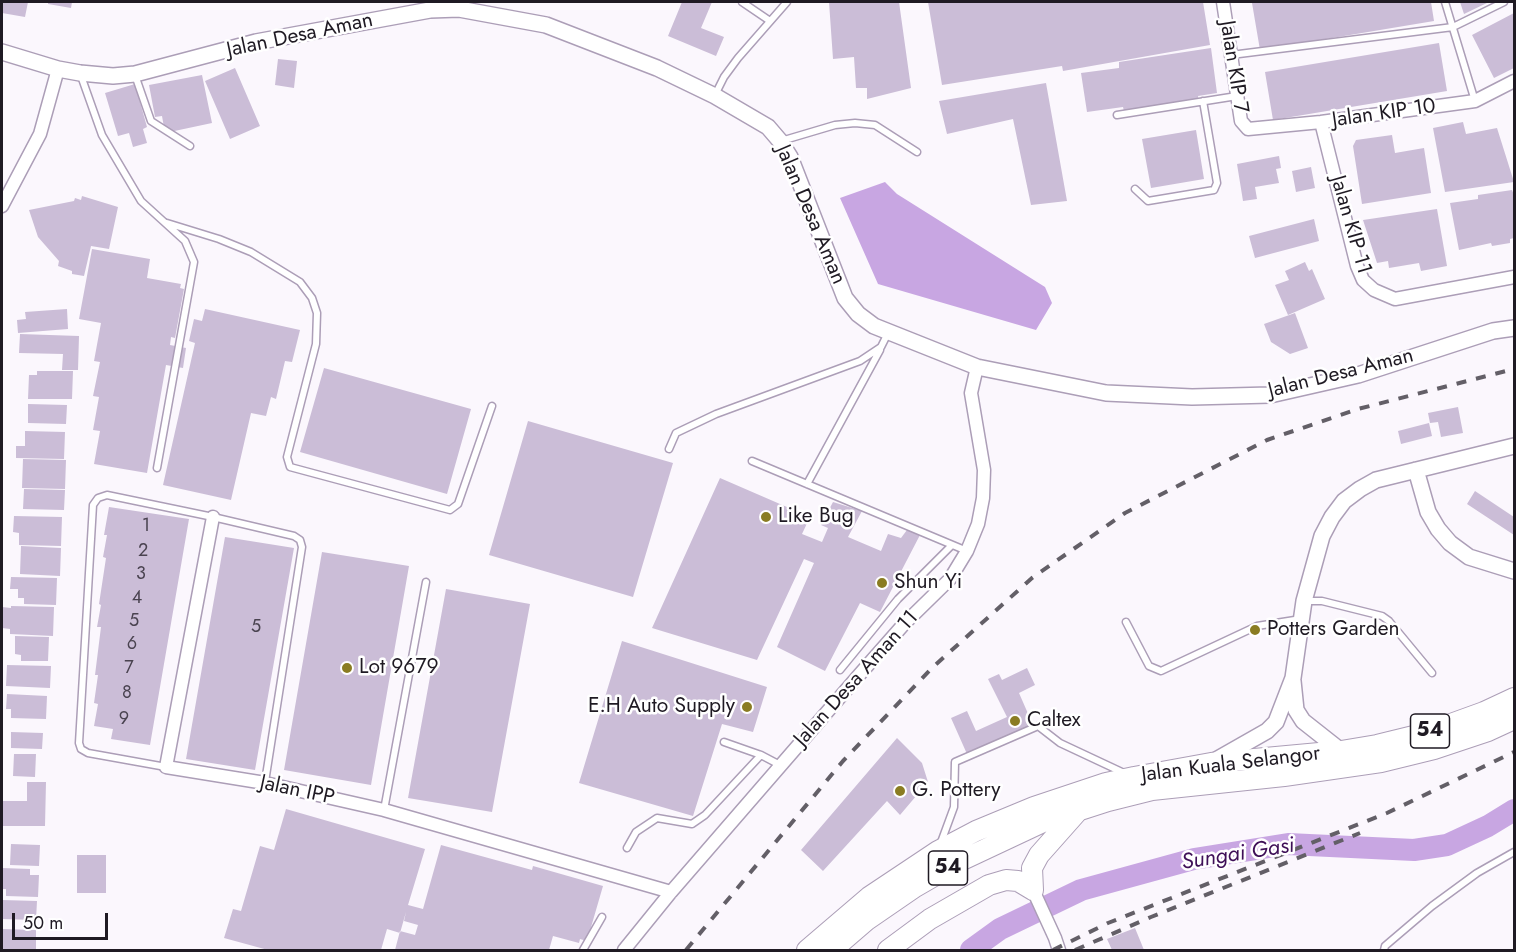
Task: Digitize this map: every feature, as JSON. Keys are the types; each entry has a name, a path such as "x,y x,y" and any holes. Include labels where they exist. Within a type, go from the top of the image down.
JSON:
{"highway":[{"name":"Jalan Kuala Selangor","path":"807,951 869,897 938,851 976,831 1034,807 1106,783 1134,777 1211,763 1341,751 1426,733 1515,698"},
{"name":"Jalan Kuala Selangor","path":"832,951 867,920 915,887 960,861 1042,822 1133,794 1160,789 1284,777 1382,762 1444,746 1488,731 1515,718"},
{"path":"1035,895 1032,868 1039,855 1078,811"},
{"path":"888,951 930,919 989,885 1006,880 1018,881 1035,895"}],"street":[{"name":"Jalan KIP 7","path":"1223,2 1241,121 1248,129"},
{"name":"Jalan Desa Aman","path":"2,52 58,69 80,73 135,74 256,42 430,10 459,9 546,25 657,69 715,96 768,127 790,157 845,298 885,340 977,367 1106,393 1192,397 1270,395 1358,375 1493,331 1515,328"},
{"path":"2,206 40,134 58,69"},
{"name":"Jalan KIP 10","path":"1248,129 1321,122 1475,101 1515,81"},
{"name":"Jalan KIP 11","path":"1321,122 1357,266 1363,280 1374,290 1395,300 1515,277"},
{"name":"Jalan Desa Aman 11","path":"624,951 670,892 780,765 904,624 950,579 967,551 978,524 984,470 971,393 977,367"},
{"path":"1211,763 1267,732 1276,722 1293,678 1304,601 1322,536 1344,501 1376,480 1515,446"},
{"path":"1416,470 1428,512 1450,543 1469,557 1515,571"},
{"path":"166,767 213,517"},
{"path":"1293,678 1296,710 1302,722 1341,751"},
{"name":"Jalan IPP","path":"166,767 265,783 384,810 670,892"},
{"path":"1035,895 1059,951"}],"lane":[{"path":"742,2 770,21"},
{"path":"715,96 724,77 787,2"},
{"path":"1445,2 1475,101"},
{"path":"1231,55 1453,27 1504,2"},
{"path":"80,73 102,135 141,201 185,241 194,262 157,468"},
{"path":"135,74 151,121 190,146"},
{"path":"1117,115 1238,96"},
{"path":"1135,189 1148,201 1214,190 1216,183 1203,101"},
{"path":"780,141 834,125 855,123 875,125 917,152"},
{"path":"167,223 219,238 251,252 300,282 312,298 317,313 316,344 287,457 290,467 450,510 458,504 492,406"},
{"path":"669,448 676,433 696,423 860,361 885,340"},
{"path":"807,484 885,340"},
{"path":"752,461 967,551"},
{"path":"166,767 88,753 81,749 79,743 93,505 99,498 107,495 213,517 294,536 300,540 302,547 265,783"},
{"path":"840,670 898,599 952,545"},
{"path":"384,810 426,582"},
{"path":"1304,601 1322,601 1382,616 1389,621 1432,673"},
{"path":"1126,622 1149,666 1161,671 1257,627 1302,619"},
{"path":"938,851 954,807 955,762 1038,726 1060,743 1134,777"},
{"path":"724,742 761,755 780,765"},
{"path":"627,848 636,832 657,818 692,824 705,815 761,755"},
{"path":"1384,951 1385,946 1432,906 1477,873 1515,852"},
{"path":"583,951 602,917"}],"shaded area":[{"path":"885,182 897,194 1045,287 1052,303 1036,330 878,284 840,198"}],"building":[{"path":"2,2 28,2 25,17 2,13"},
{"path":"48,2 72,2 71,8 48,4"},
{"path":"682,2 712,2 701,28 724,37 716,56 668,36"},
{"path":"829,2 899,2 911,88 867,99 867,88 856,88 854,57 833,59"},
{"path":"928,2 1203,2 1210,45 1063,71 1062,66 942,85"},
{"path":"1431,2 1434,21 1260,50 1252,3"},
{"path":"1460,2 1489,2 1464,14"},
{"path":"1514,13 1514,68 1494,78 1472,35"},
{"path":"1439,43 1447,91 1273,120 1265,72"},
{"path":"1211,48 1217,93 1198,96 1199,104 1125,115 1123,107 1087,112 1081,73 1119,68 1119,62"},
{"path":"278,59 297,61 294,88 275,85"},
{"path":"235,68 260,126 230,139 205,81"},
{"path":"202,75 212,123 165,133 162,116 155,117 149,85"},
{"path":"1046,83 1067,201 1031,205 1013,119 947,134 939,101"},
{"path":"135,84 147,127 143,129 147,143 133,147 129,133 118,136 105,93"},
{"path":"1463,122 1466,134 1497,128 1514,182 1445,192 1433,128"},
{"path":"1196,130 1204,179 1151,188 1142,139"},
{"path":"1392,135 1395,153 1424,148 1431,193 1362,204 1353,146 1356,140"},
{"path":"1279,156 1281,168 1276,169 1279,183 1255,187 1257,199 1243,201 1237,164"},
{"path":"1311,167 1315,188 1296,192 1292,171"},
{"path":"1512,190 1514,238 1510,239 1510,243 1492,246 1491,243 1459,250 1450,203 1478,199 1478,195"},
{"path":"82,196 118,207 109,249 91,246 84,276 72,274 72,271 58,266 59,261 38,237 29,210 74,201 75,198 81,200"},
{"path":"1437,209 1447,266 1421,271 1419,263 1389,268 1388,261 1377,263 1363,220"},
{"path":"1314,219 1319,241 1255,258 1249,236"},
{"path":"92,249 150,259 147,278 181,284 180,288 184,289 175,338 171,337 170,345 186,348 183,368 166,365 147,473 94,464 100,431 93,430 99,397 93,396 100,362 94,361 101,323 79,319"},
{"path":"1305,262 1309,271 1312,269 1325,299 1288,315 1275,285 1289,280 1285,271"},
{"path":"67,309 68,329 18,333 17,320 26,319 25,312"},
{"path":"205,309 300,330 292,362 285,361 276,399 271,397 266,416 251,413 231,500 163,485 195,343 189,341 194,319 202,321"},
{"path":"1295,313 1308,348 1290,354 1271,342 1264,324"},
{"path":"20,334 79,336 78,370 62,370 63,354 19,353"},
{"path":"324,368 471,409 447,494 300,452"},
{"path":"37,371 73,371 72,399 28,399 29,375 37,375"},
{"path":"28,404 67,405 66,424 28,423"},
{"path":"1458,407 1463,433 1441,437 1438,422 1430,423 1428,413"},
{"path":"528,421 673,463 633,597 489,555"},
{"path":"1429,423 1432,436 1401,444 1398,431"},
{"path":"25,431 65,432 64,459 16,458 16,446 25,446"},
{"path":"23,459 66,460 65,489 22,488"},
{"path":"720,478 810,517 802,534 822,542 828,528 821,525 833,502 862,511 848,537 881,551 888,534 901,538 907,530 920,535 880,612 860,603 825,671 777,647 814,563 804,559 757,660 652,628"},
{"path":"24,489 65,490 64,510 23,509"},
{"path":"1475,491 1514,517 1514,535 1467,504"},
{"path":"109,507 189,519 150,745 111,739 113,729 94,726 98,704 94,703 98,675 95,675 101,627 97,627 106,558 103,557 107,535 104,535"},
{"path":"14,516 62,517 61,546 19,545 19,533 13,532"},
{"path":"225,537 294,548 255,770 186,759"},
{"path":"21,546 61,548 60,576 20,574"},
{"name":"Lot 9679","path":"322,552 409,566 371,785 284,770"},
{"path":"11,577 57,578 56,605 24,604 24,598 18,598 18,589 10,589"},
{"name":"Lot 9679","path":"446,589 530,604 492,812 408,798"},
{"path":"11,606 54,607 53,636 10,634 10,629 2,628 2,607 11,608"},
{"path":"15,636 49,637 48,661 21,661 21,655 15,654"},
{"path":"622,641 767,687 753,732 722,724 693,816 579,783"},
{"path":"7,665 51,666 50,688 6,686"},
{"name":"Caltex","path":"1027,668 1035,685 1019,693 1033,725 967,754 951,718 967,711 976,731 1007,717 988,679 999,674 1002,680"},
{"path":"7,694 47,696 46,719 11,718 11,709 6,709"},
{"path":"11,732 43,733 42,749 11,748"},
{"path":"897,738 922,763 928,782 900,815 887,801 823,871 801,850"},
{"path":"14,754 36,754 35,777 13,776"},
{"path":"27,782 46,782 45,826 2,826 2,801 27,801"},
{"path":"286,809 425,849 408,905 423,909 441,845 532,870 533,866 603,886 587,941 580,939 579,943 553,936 549,950 395,950 400,933 387,929 381,950 268,950 224,938 233,909 241,911 260,846 274,850","holes":["406,912 404,921 418,925 415,935 401,931"]},
{"path":"11,844 40,845 39,866 10,865"},
{"path":"77,855 106,855 106,893 77,893"},
{"path":"2,868 30,869 30,875 39,875 38,897 6,896 6,889 2,889"},
{"path":"2,900 37,901 36,920 2,919"},
{"path":"1135,928 1144,950 1112,950 1107,939"},
{"path":"2,929 36,930 36,950 2,950"}],"waterway":[{"name":"Sungai Gasi","path":"971,950 1000,929 1081,890 1194,859 1288,844 1414,850 1447,845 1488,826 1514,810"}],"railway":[{"path":"686,950 843,761 933,667 1032,578 1125,513 1267,440 1358,409 1514,369"},
{"path":"1053,950 1108,923 1387,813 1514,752"},
{"path":"1075,950 1360,833"}],"place":[{"name":"Like Bug","path":"766,517"},
{"name":"Shun Yi","path":"882,583"},
{"name":"Potters Garden","path":"1255,630"},
{"name":"Lot 9679","path":"347,668"},
{"name":"E.H Auto Supply","path":"747,707"},
{"name":"Caltex","path":"1015,721"},
{"name":"G. Pottery","path":"900,791"}]}
